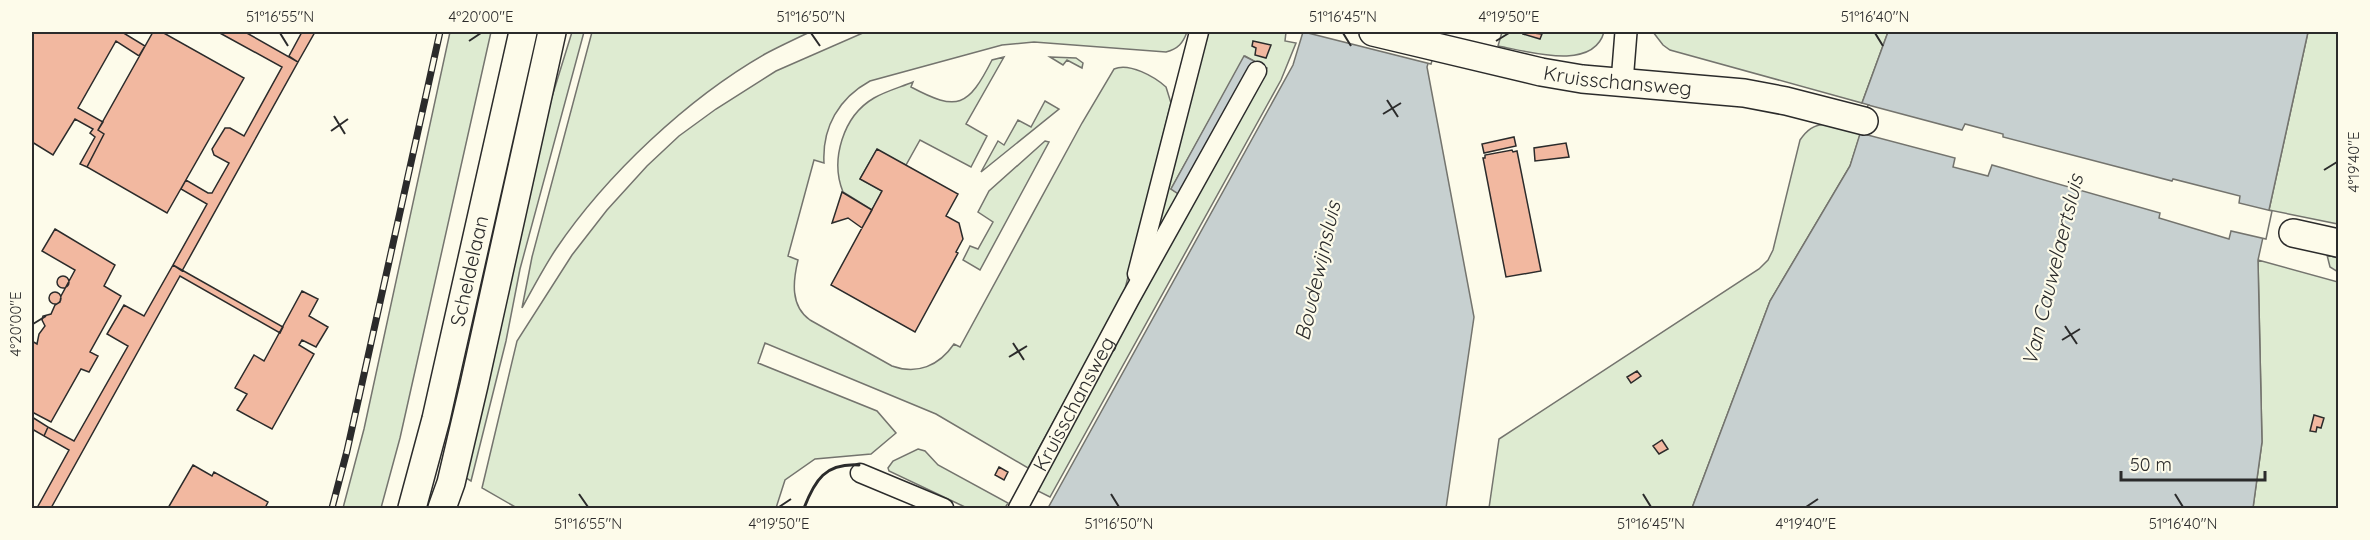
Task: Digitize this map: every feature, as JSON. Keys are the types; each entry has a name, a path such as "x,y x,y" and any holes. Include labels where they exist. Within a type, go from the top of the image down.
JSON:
{"main road":[{"name":"Scheldelaan","path":"412,508 436,419 523,32"},
{"name":"Scheldelaan","path":"442,508 451,483 472,394 552,32"},
{"name":"Kruisschansweg","path":"1373,32 1542,72 1765,97 1864,121"},
{"path":"2293,233 2338,243"}],"street":[{"name":"Kruisschansweg","path":"1130,299 1199,32"},
{"path":"1623,82 1626,32"},
{"name":"Kruisschansweg","path":"1017,508 1257,71"},
{"path":"860,473 944,508"}],"green space":[{"path":"450,32 491,32 400,438 381,508 343,508 364,429"},
{"path":"572,32 584,32 520,269 506,341 471,481 466,478 551,100"},
{"path":"592,32 810,32 765,54 736,72 650,140 576,221 552,256 522,308 532,257"},
{"path":"865,32 1187,32 1180,45 1166,52 1034,42 1002,45 870,81 849,96 835,115 826,137 824,163 814,160 788,256 798,260 794,285 799,308 810,320 892,366 901,369 919,369 942,358 954,344 960,347 1082,123 1114,69 1127,67 1134,69 1149,75 1166,87 1171,103 1124,293 1028,468 936,414 765,343 758,363 877,411 896,433 871,454 815,459 785,480 776,508 517,508 482,488 517,341 572,255 607,210 647,166 679,136 716,109 776,71"},
{"path":"1206,32 1286,32 1285,41 1296,43 1281,80 1050,497 1036,490 1267,68 1245,56 1171,189 1180,195 1161,230 1157,227"},
{"path":"1502,32 1604,32 1597,44 1587,52 1558,56 1498,46"},
{"path":"1653,32 1888,32 1862,103 1670,50"},
{"path":"2308,32 2338,32 2338,224 2269,210"},
{"path":"1004,57 966,124 987,136 971,167 920,140 906,165 876,151 860,179 882,191 872,210 843,192 838,166 842,140 847,127 863,106 874,98 913,82 911,87 940,100 951,102 960,100 976,88 992,60"},
{"path":"1050,57 1076,58 1083,63 1082,68 1067,60 1063,65"},
{"path":"1045,101 1059,109 981,172 998,141 1004,145 1018,120 1031,127"},
{"path":"1826,124 1861,132 1850,166 1770,301 1692,508 1489,508 1499,439 1759,269 1768,260 1773,250 1800,140 1811,129"},
{"path":"1045,141 1049,142 980,270 963,260 970,246 978,249 993,222 978,212 989,191"},
{"path":"2327,255 2338,258 2338,272 2330,267"},
{"path":"2258,260 2338,282 2338,508 2253,508 2262,442"},
{"path":"918,449 925,451 938,465 1008,503 1005,508 967,508 889,471 888,468 893,461"}],"water":[{"name":"Boudewijnsluis","path":"1303,32 1437,32 1427,67 1474,317 1446,508 1048,508 1293,65"},
{"name":"Van Cauwelaertsluis","path":"1888,32 2308,32 2258,260 2262,442 2253,508 1692,508 1770,301 1850,166 1869,105 1862,103"},
{"path":"1244,56 1254,61 1180,195 1171,189"}],"pier":[{"path":"1304,32 1440,32 1431,64"},
{"path":"1868,105 1962,130 1965,124 2003,134 2003,137 2172,181 2173,179 2240,196 2239,203 2272,211 2266,239 2231,231 2229,239 2159,218 2160,213 1992,165 1988,176 1953,167 1955,158 1860,133"}],"building":[{"path":"32,32 122,32 145,46 139,56 116,41 78,108 103,122 98,130 104,134 87,167 80,164 95,137 90,133 93,129 75,119 53,155 32,142"},
{"path":"153,32 162,32 244,78 167,213 87,167 104,134 98,130"},
{"path":"218,32 245,32 298,62 182,271 173,265 207,204 181,189 186,180 212,193 229,163 214,155 212,149 225,128 230,128 244,136 282,67"},
{"path":"302,32 315,32 298,62 289,56"},
{"path":"1524,32 1542,34 1540,39 1523,34"},
{"path":"1253,41 1271,45 1266,58 1255,55 1256,48 1252,46"},
{"path":"1514,137 1516,146 1484,153 1482,144"},
{"path":"1566,143 1569,157 1535,161 1534,148"},
{"path":"877,149 958,194 946,216 959,223 963,239 956,252 958,253 915,332 831,285 882,191 860,179"},
{"path":"1517,151 1541,271 1506,277 1483,158 1485,155"},
{"path":"842,192 872,210 862,228 848,218 832,223"},
{"path":"55,229 115,265 104,286 121,296 90,352 98,356 89,372 81,369 51,422 32,412 32,341 37,344 39,334 45,326 43,316 51,314 55,305 60,302 75,270 42,251"},
{"path":"173,265 283,327 280,333 180,276 51,508 37,508 69,450 44,436 48,427 74,441 128,346 107,334 124,305 144,316"},
{"path":"65,276 69,282 65,288 61,288 57,280"},
{"path":"302,291 318,299 309,316 328,327 316,347 302,340 299,345 314,354 272,429 237,410 247,394 235,388 254,355 264,361"},
{"path":"57,292 61,298 57,304 53,304 49,296"},
{"path":"1637,371 1641,376 1631,383 1627,377"},
{"path":"2314,415 2324,418 2321,428 2317,427 2316,432 2310,431"},
{"path":"32,417 48,427 44,436 32,429"},
{"path":"1662,440 1668,449 1659,454 1653,446"},
{"path":"193,465 212,476 214,472 268,502 265,508 168,508"},
{"path":"999,467 1008,472 1004,480 995,475"}],"railway":[{"path":"332,508 347,451 440,32"}],"wall":[{"path":"804,508 812,489 823,475 838,467 859,465"}]}
